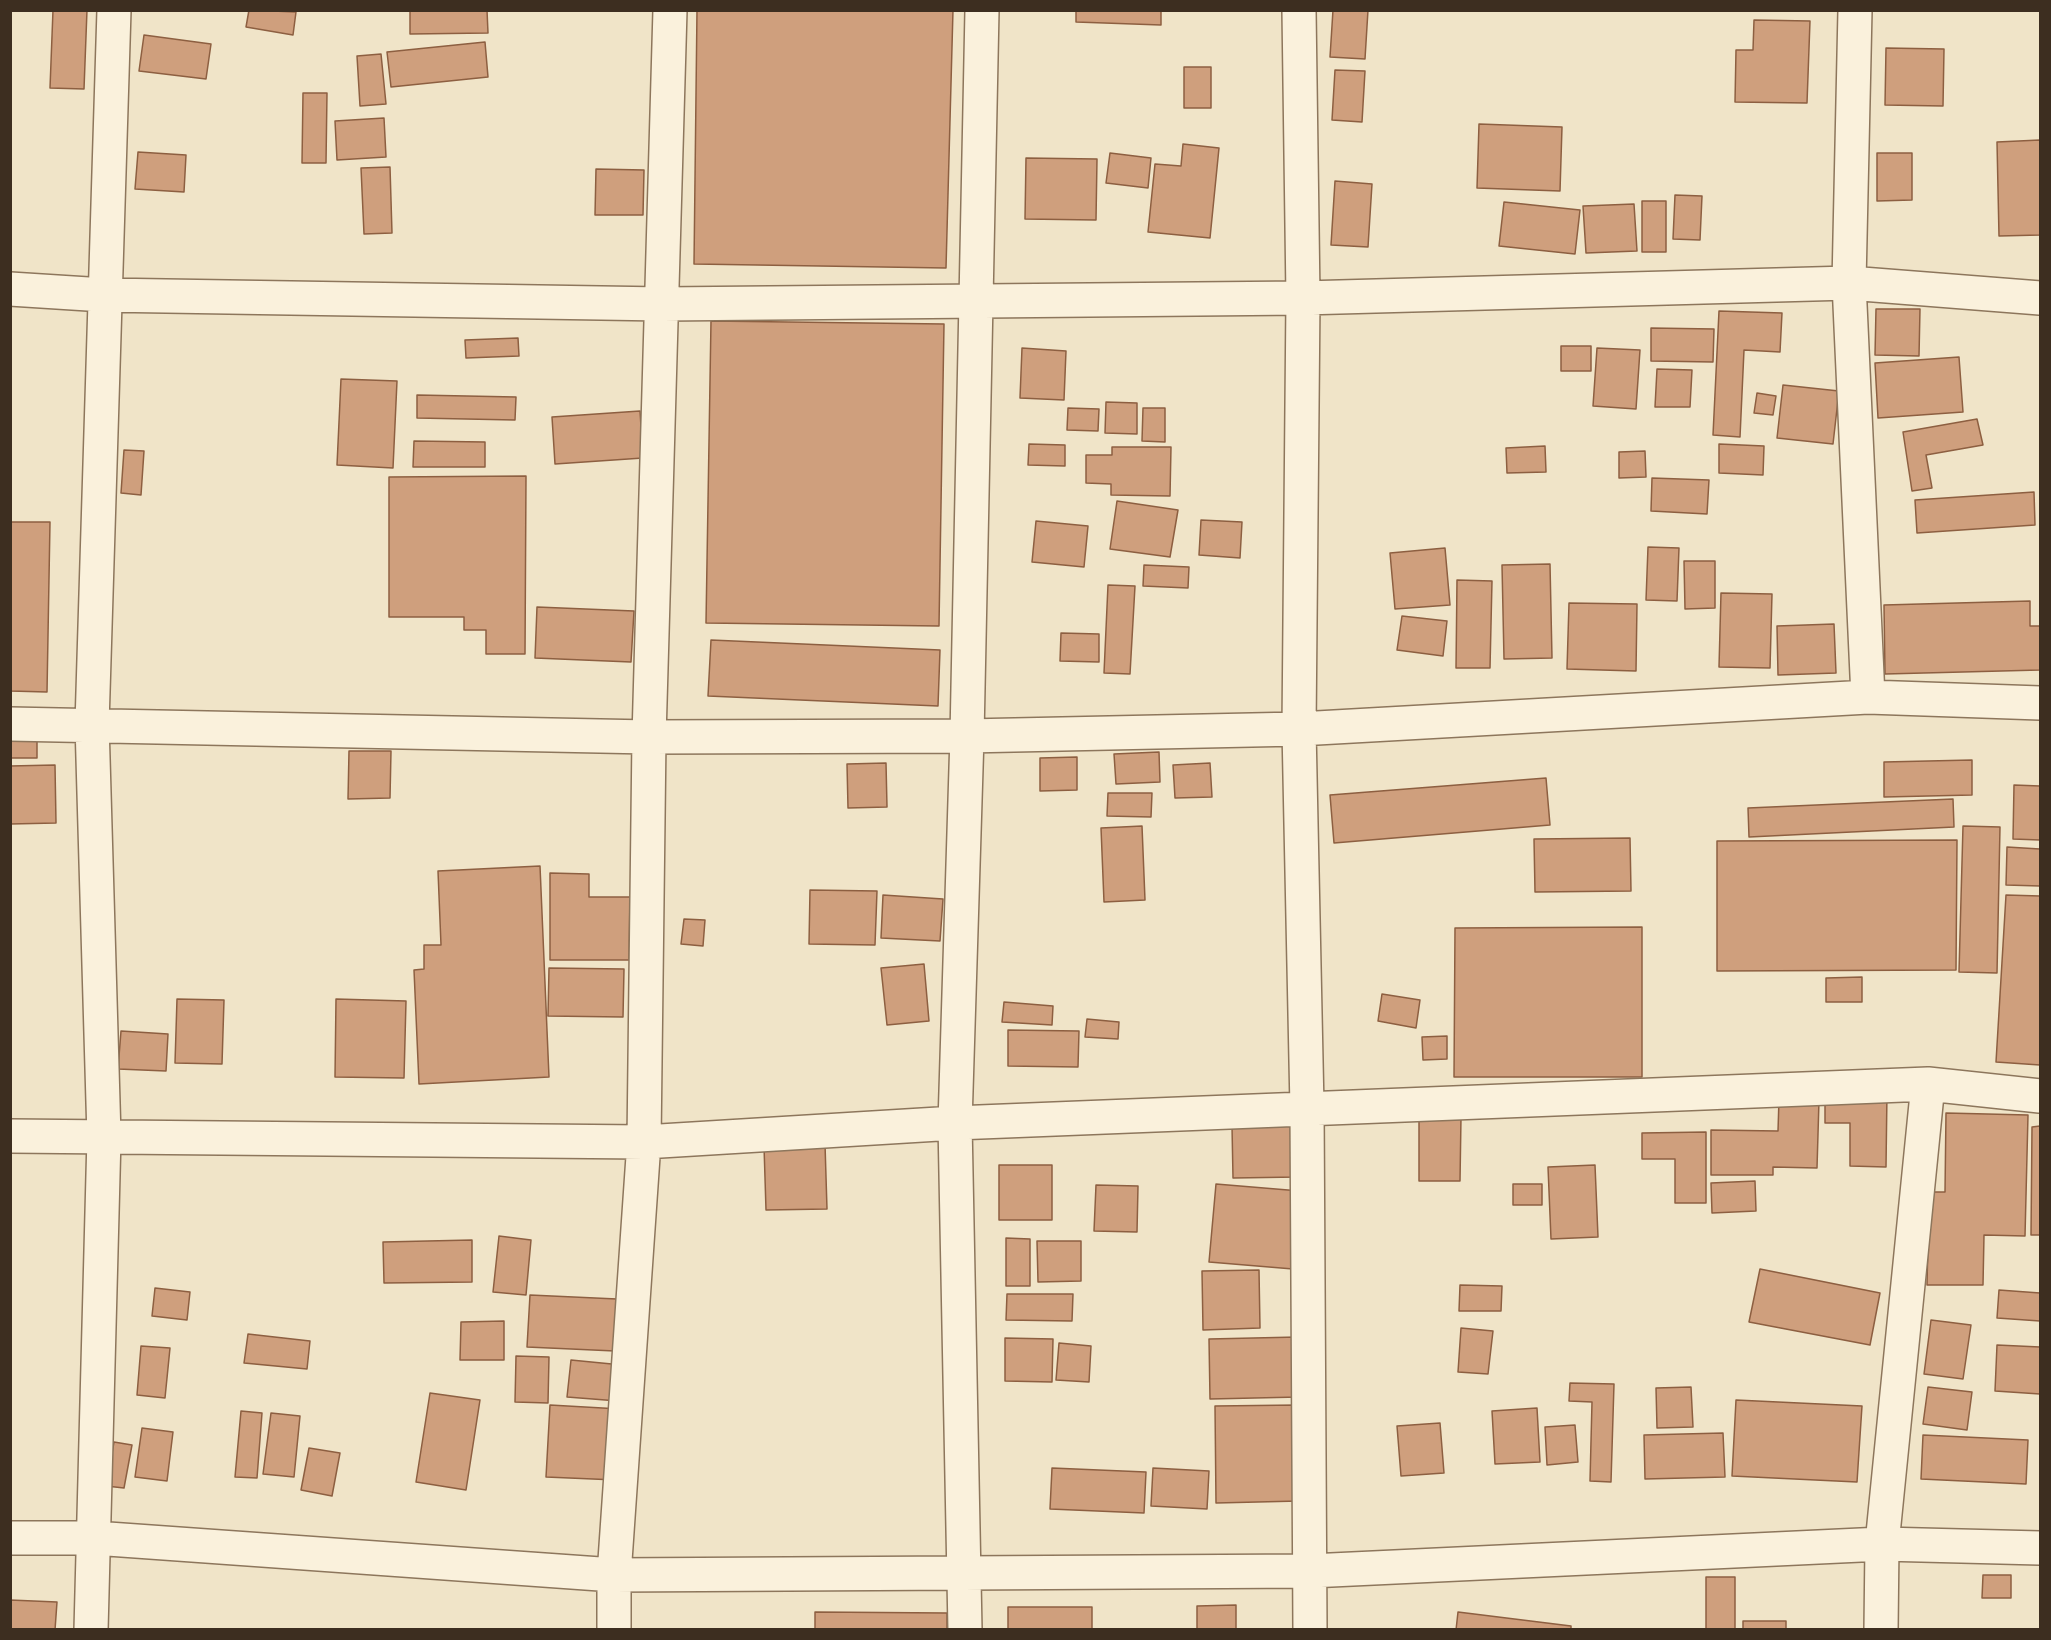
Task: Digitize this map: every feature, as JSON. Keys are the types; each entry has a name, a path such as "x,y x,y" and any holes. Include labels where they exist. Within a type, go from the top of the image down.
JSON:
{"street":[{"path":"91,1629 104,1137 92,724 114,10"},
{"path":"614,1629 614,1575 644,1142 650,736 670,10"},
{"path":"964,1629 955,1123 967,736 982,10"},
{"path":"1299,10 1303,298 1299,729 1307,1108 1310,1629"},
{"path":"1855,10 1849,283 1868,697"},
{"path":"10,289 104,295 663,304 977,303 1303,298 1849,283 2040,298"},
{"path":"10,724 650,736 967,736 1299,729 1868,697 2040,702"},
{"path":"10,1136 644,1142 955,1123 1928,1084 2040,1096"},
{"path":"1881,1629 1882,1544 1928,1084"},
{"path":"10,1538 94,1538 614,1575 964,1571 1310,1571 1882,1544 2040,1548"}],"building":[{"path":"53,10 87,10 84,89 50,88"},
{"path":"249,10 296,12 293,35 246,27"},
{"path":"410,10 487,10 488,33 410,34"},
{"path":"697,10 953,10 946,268 694,264"},
{"path":"1076,10 1161,10 1161,25 1076,22"},
{"path":"1333,10 1368,10 1365,59 1330,57"},
{"path":"1754,20 1810,21 1807,103 1735,102 1736,50 1753,50"},
{"path":"144,35 211,44 206,79 139,71"},
{"path":"485,42 488,77 391,87 387,52"},
{"path":"1886,48 1944,49 1943,106 1885,105"},
{"path":"381,54 386,104 360,106 357,56"},
{"path":"1184,67 1211,67 1211,108 1184,108"},
{"path":"1335,70 1365,71 1362,122 1332,120"},
{"path":"303,93 327,93 326,163 302,163"},
{"path":"384,118 386,157 337,160 335,121"},
{"path":"1479,124 1562,127 1560,191 1477,188"},
{"path":"2040,140 2040,235 1999,236 1997,142"},
{"path":"1183,144 1219,148 1210,238 1148,232 1155,164 1181,166"},
{"path":"138,152 186,155 184,192 135,189"},
{"path":"1110,153 1151,158 1148,188 1106,183"},
{"path":"1877,153 1912,153 1912,200 1877,201"},
{"path":"1026,158 1097,159 1096,220 1025,219"},
{"path":"390,167 392,233 364,234 361,168"},
{"path":"596,169 644,170 643,215 595,215"},
{"path":"1335,181 1372,184 1368,247 1331,245"},
{"path":"1675,195 1702,196 1700,240 1673,239"},
{"path":"1642,201 1666,201 1666,252 1642,252"},
{"path":"1504,202 1580,210 1575,254 1499,246"},
{"path":"1634,204 1637,251 1586,253 1583,206"},
{"path":"1876,309 1920,309 1919,356 1875,355"},
{"path":"1719,311 1782,313 1780,352 1744,350 1740,437 1713,435"},
{"path":"711,321 944,324 939,626 706,623"},
{"path":"1651,328 1714,329 1713,362 1651,361"},
{"path":"518,338 519,356 466,358 465,340"},
{"path":"1561,346 1591,346 1591,371 1561,371"},
{"path":"1022,348 1066,351 1064,400 1020,398"},
{"path":"1597,348 1640,350 1636,409 1593,406"},
{"path":"1959,357 1963,412 1878,418 1875,363"},
{"path":"1657,369 1692,370 1690,407 1655,407"},
{"path":"341,379 397,381 393,468 337,465"},
{"path":"1783,385 1839,391 1833,444 1777,438"},
{"path":"1757,393 1776,396 1773,415 1754,413"},
{"path":"417,395 516,397 515,420 417,418"},
{"path":"1106,402 1137,403 1137,434 1105,433"},
{"path":"1068,408 1099,409 1098,431 1067,430"},
{"path":"1143,408 1165,408 1165,442 1142,441"},
{"path":"640,411 643,458 555,464 552,417"},
{"path":"1977,419 1983,445 1926,455 1932,488 1912,491 1903,432"},
{"path":"414,441 485,442 485,467 413,467"},
{"path":"1029,444 1065,445 1065,466 1028,465"},
{"path":"1719,444 1764,446 1763,475 1719,473"},
{"path":"1545,446 1546,472 1507,473 1506,448"},
{"path":"1112,447 1171,447 1170,496 1111,495 1111,484 1086,483 1086,455 1112,455"},
{"path":"124,450 144,451 141,495 121,493"},
{"path":"1645,451 1646,477 1619,478 1619,452"},
{"path":"526,476 525,654 486,654 486,630 464,630 464,617 389,617 389,477"},
{"path":"1652,478 1709,480 1707,514 1651,511"},
{"path":"2034,492 2035,525 1917,533 1915,500"},
{"path":"1117,501 1178,510 1170,557 1110,549"},
{"path":"1201,520 1242,522 1240,558 1199,555"},
{"path":"1036,521 1088,526 1084,567 1032,562"},
{"path":"10,522 50,522 47,692 10,691"},
{"path":"1648,547 1679,548 1677,601 1646,600"},
{"path":"1445,548 1450,605 1395,609 1390,553"},
{"path":"1684,561 1715,561 1715,608 1685,609"},
{"path":"1550,564 1552,658 1504,659 1502,565"},
{"path":"1144,565 1189,567 1188,588 1143,586"},
{"path":"1457,580 1492,581 1490,668 1456,668"},
{"path":"1108,585 1135,586 1130,674 1104,673"},
{"path":"1721,593 1772,594 1770,668 1719,667"},
{"path":"2030,601 2030,626 2040,626 2040,670 1885,674 1884,605"},
{"path":"1569,603 1637,604 1636,671 1567,669"},
{"path":"537,607 634,611 631,662 535,658"},
{"path":"1402,616 1447,621 1443,656 1397,650"},
{"path":"1834,624 1836,673 1778,675 1777,626"},
{"path":"1061,633 1099,634 1099,662 1060,661"},
{"path":"711,640 940,650 938,706 708,696"},
{"path":"10,732 37,733 37,758 10,758"},
{"path":"349,751 391,751 390,798 348,799"},
{"path":"1159,752 1160,782 1116,784 1114,754"},
{"path":"1077,757 1077,790 1040,791 1040,758"},
{"path":"1972,760 1972,795 1884,797 1884,762"},
{"path":"886,763 887,807 848,808 847,764"},
{"path":"1210,763 1212,797 1175,798 1173,765"},
{"path":"55,765 56,823 10,824 10,766"},
{"path":"1546,778 1550,825 1334,843 1330,795"},
{"path":"2014,785 2040,786 2040,840 2013,839"},
{"path":"1108,793 1152,793 1151,817 1107,816"},
{"path":"1953,799 1954,827 1749,837 1748,808"},
{"path":"1142,826 1145,900 1104,902 1101,828"},
{"path":"1963,826 2000,827 1997,973 1959,972"},
{"path":"1630,838 1631,891 1535,892 1534,839"},
{"path":"1957,840 1956,970 1717,971 1717,841"},
{"path":"2007,847 2040,849 2040,886 2006,885"},
{"path":"540,866 549,1077 419,1084 414,970 424,969 424,945 441,945 438,871"},
{"path":"550,873 589,874 589,897 630,897 629,960 550,960"},
{"path":"810,890 877,891 875,945 809,944"},
{"path":"883,895 943,899 940,941 881,938"},
{"path":"2006,895 2040,896 2040,1065 1996,1062"},
{"path":"684,919 705,920 703,946 681,944"},
{"path":"1642,927 1642,1077 1454,1077 1455,928"},
{"path":"924,964 929,1021 887,1025 881,968"},
{"path":"549,968 624,969 623,1017 548,1016"},
{"path":"1862,977 1862,1002 1826,1002 1826,978"},
{"path":"1382,994 1420,1000 1416,1028 1378,1021"},
{"path":"177,999 224,1000 222,1064 175,1063"},
{"path":"336,999 406,1001 404,1078 335,1077"},
{"path":"1004,1002 1053,1006 1052,1025 1002,1022"},
{"path":"1087,1019 1119,1022 1118,1039 1085,1037"},
{"path":"1008,1030 1079,1031 1078,1067 1008,1066"},
{"path":"121,1031 168,1034 166,1071 118,1069"},
{"path":"1447,1036 1447,1059 1423,1060 1422,1037"},
{"path":"1825,1091 1887,1092 1886,1167 1850,1166 1850,1123 1825,1123"},
{"path":"1779,1099 1819,1100 1817,1168 1773,1167 1773,1175 1711,1175 1711,1130 1778,1131"},
{"path":"1946,1113 2028,1115 2025,1236 1984,1235 1983,1285 1927,1285 1929,1192 1945,1192"},
{"path":"1419,1117 1461,1117 1460,1181 1419,1181"},
{"path":"1232,1126 1297,1126 1298,1177 1233,1178"},
{"path":"2040,1126 2040,1235 2031,1235 2032,1127"},
{"path":"1706,1132 1706,1203 1675,1203 1675,1159 1642,1159 1642,1133"},
{"path":"825,1144 827,1209 766,1210 764,1146"},
{"path":"999,1165 1052,1165 1052,1220 999,1220"},
{"path":"1595,1165 1598,1237 1551,1239 1548,1167"},
{"path":"1755,1181 1756,1211 1712,1213 1711,1183"},
{"path":"1216,1184 1300,1191 1293,1269 1209,1262"},
{"path":"1513,1184 1542,1184 1542,1205 1513,1205"},
{"path":"1096,1185 1138,1186 1137,1232 1094,1231"},
{"path":"499,1236 531,1240 526,1295 493,1292"},
{"path":"1006,1238 1030,1239 1030,1286 1006,1286"},
{"path":"472,1240 472,1282 384,1283 383,1242"},
{"path":"1037,1241 1081,1241 1081,1281 1038,1282"},
{"path":"1760,1269 1880,1293 1870,1345 1749,1322"},
{"path":"1259,1270 1260,1328 1203,1330 1202,1271"},
{"path":"1460,1285 1502,1286 1501,1311 1459,1311"},
{"path":"155,1288 190,1292 187,1320 152,1316"},
{"path":"1999,1290 2040,1293 2040,1321 1997,1318"},
{"path":"1007,1294 1073,1294 1072,1321 1006,1320"},
{"path":"530,1295 617,1299 615,1351 527,1347"},
{"path":"1931,1320 1971,1325 1963,1379 1924,1374"},
{"path":"504,1321 504,1360 460,1360 461,1322"},
{"path":"1461,1328 1493,1331 1488,1374 1458,1372"},
{"path":"248,1334 310,1341 307,1369 244,1363"},
{"path":"1298,1337 1299,1397 1210,1399 1209,1339"},
{"path":"1005,1338 1053,1339 1052,1382 1005,1381"},
{"path":"1059,1343 1091,1346 1089,1382 1056,1380"},
{"path":"1997,1345 2040,1347 2040,1394 1995,1391"},
{"path":"141,1346 170,1348 165,1398 137,1395"},
{"path":"516,1356 549,1357 548,1403 515,1402"},
{"path":"571,1360 622,1365 618,1401 567,1397"},
{"path":"1570,1383 1614,1384 1611,1482 1590,1481 1592,1402 1569,1401"},
{"path":"1691,1387 1693,1427 1657,1428 1656,1388"},
{"path":"1928,1387 1972,1392 1967,1430 1923,1424"},
{"path":"430,1393 480,1400 466,1490 416,1482"},
{"path":"1736,1400 1862,1406 1857,1482 1732,1476"},
{"path":"550,1405 620,1409 616,1480 546,1477"},
{"path":"1298,1405 1299,1501 1216,1503 1215,1406"},
{"path":"1537,1408 1540,1462 1495,1464 1492,1411"},
{"path":"241,1411 262,1413 257,1478 235,1477"},
{"path":"271,1413 300,1416 294,1477 263,1474"},
{"path":"1440,1423 1444,1473 1401,1476 1397,1426"},
{"path":"1575,1425 1578,1462 1547,1465 1545,1427"},
{"path":"142,1428 173,1432 167,1481 135,1477"},
{"path":"1723,1433 1725,1477 1645,1479 1644,1435"},
{"path":"1923,1435 2028,1440 2026,1484 1921,1479"},
{"path":"114,1442 132,1445 124,1488 106,1486"},
{"path":"309,1448 340,1453 332,1496 301,1490"},
{"path":"1052,1468 1146,1472 1144,1513 1050,1509"},
{"path":"1153,1468 1209,1471 1207,1509 1151,1506"},
{"path":"1983,1575 2011,1575 2011,1598 1982,1598"},
{"path":"1706,1577 1735,1577 1735,1630 1706,1630"},
{"path":"10,1600 57,1602 55,1630 10,1630"},
{"path":"1236,1605 1236,1630 1197,1630 1197,1606"},
{"path":"1008,1607 1092,1607 1092,1630 1008,1630"},
{"path":"815,1612 947,1613 947,1630 815,1630"},
{"path":"1458,1612 1571,1626 1571,1630 1456,1630"},
{"path":"1743,1621 1786,1621 1786,1630 1743,1630"}]}
